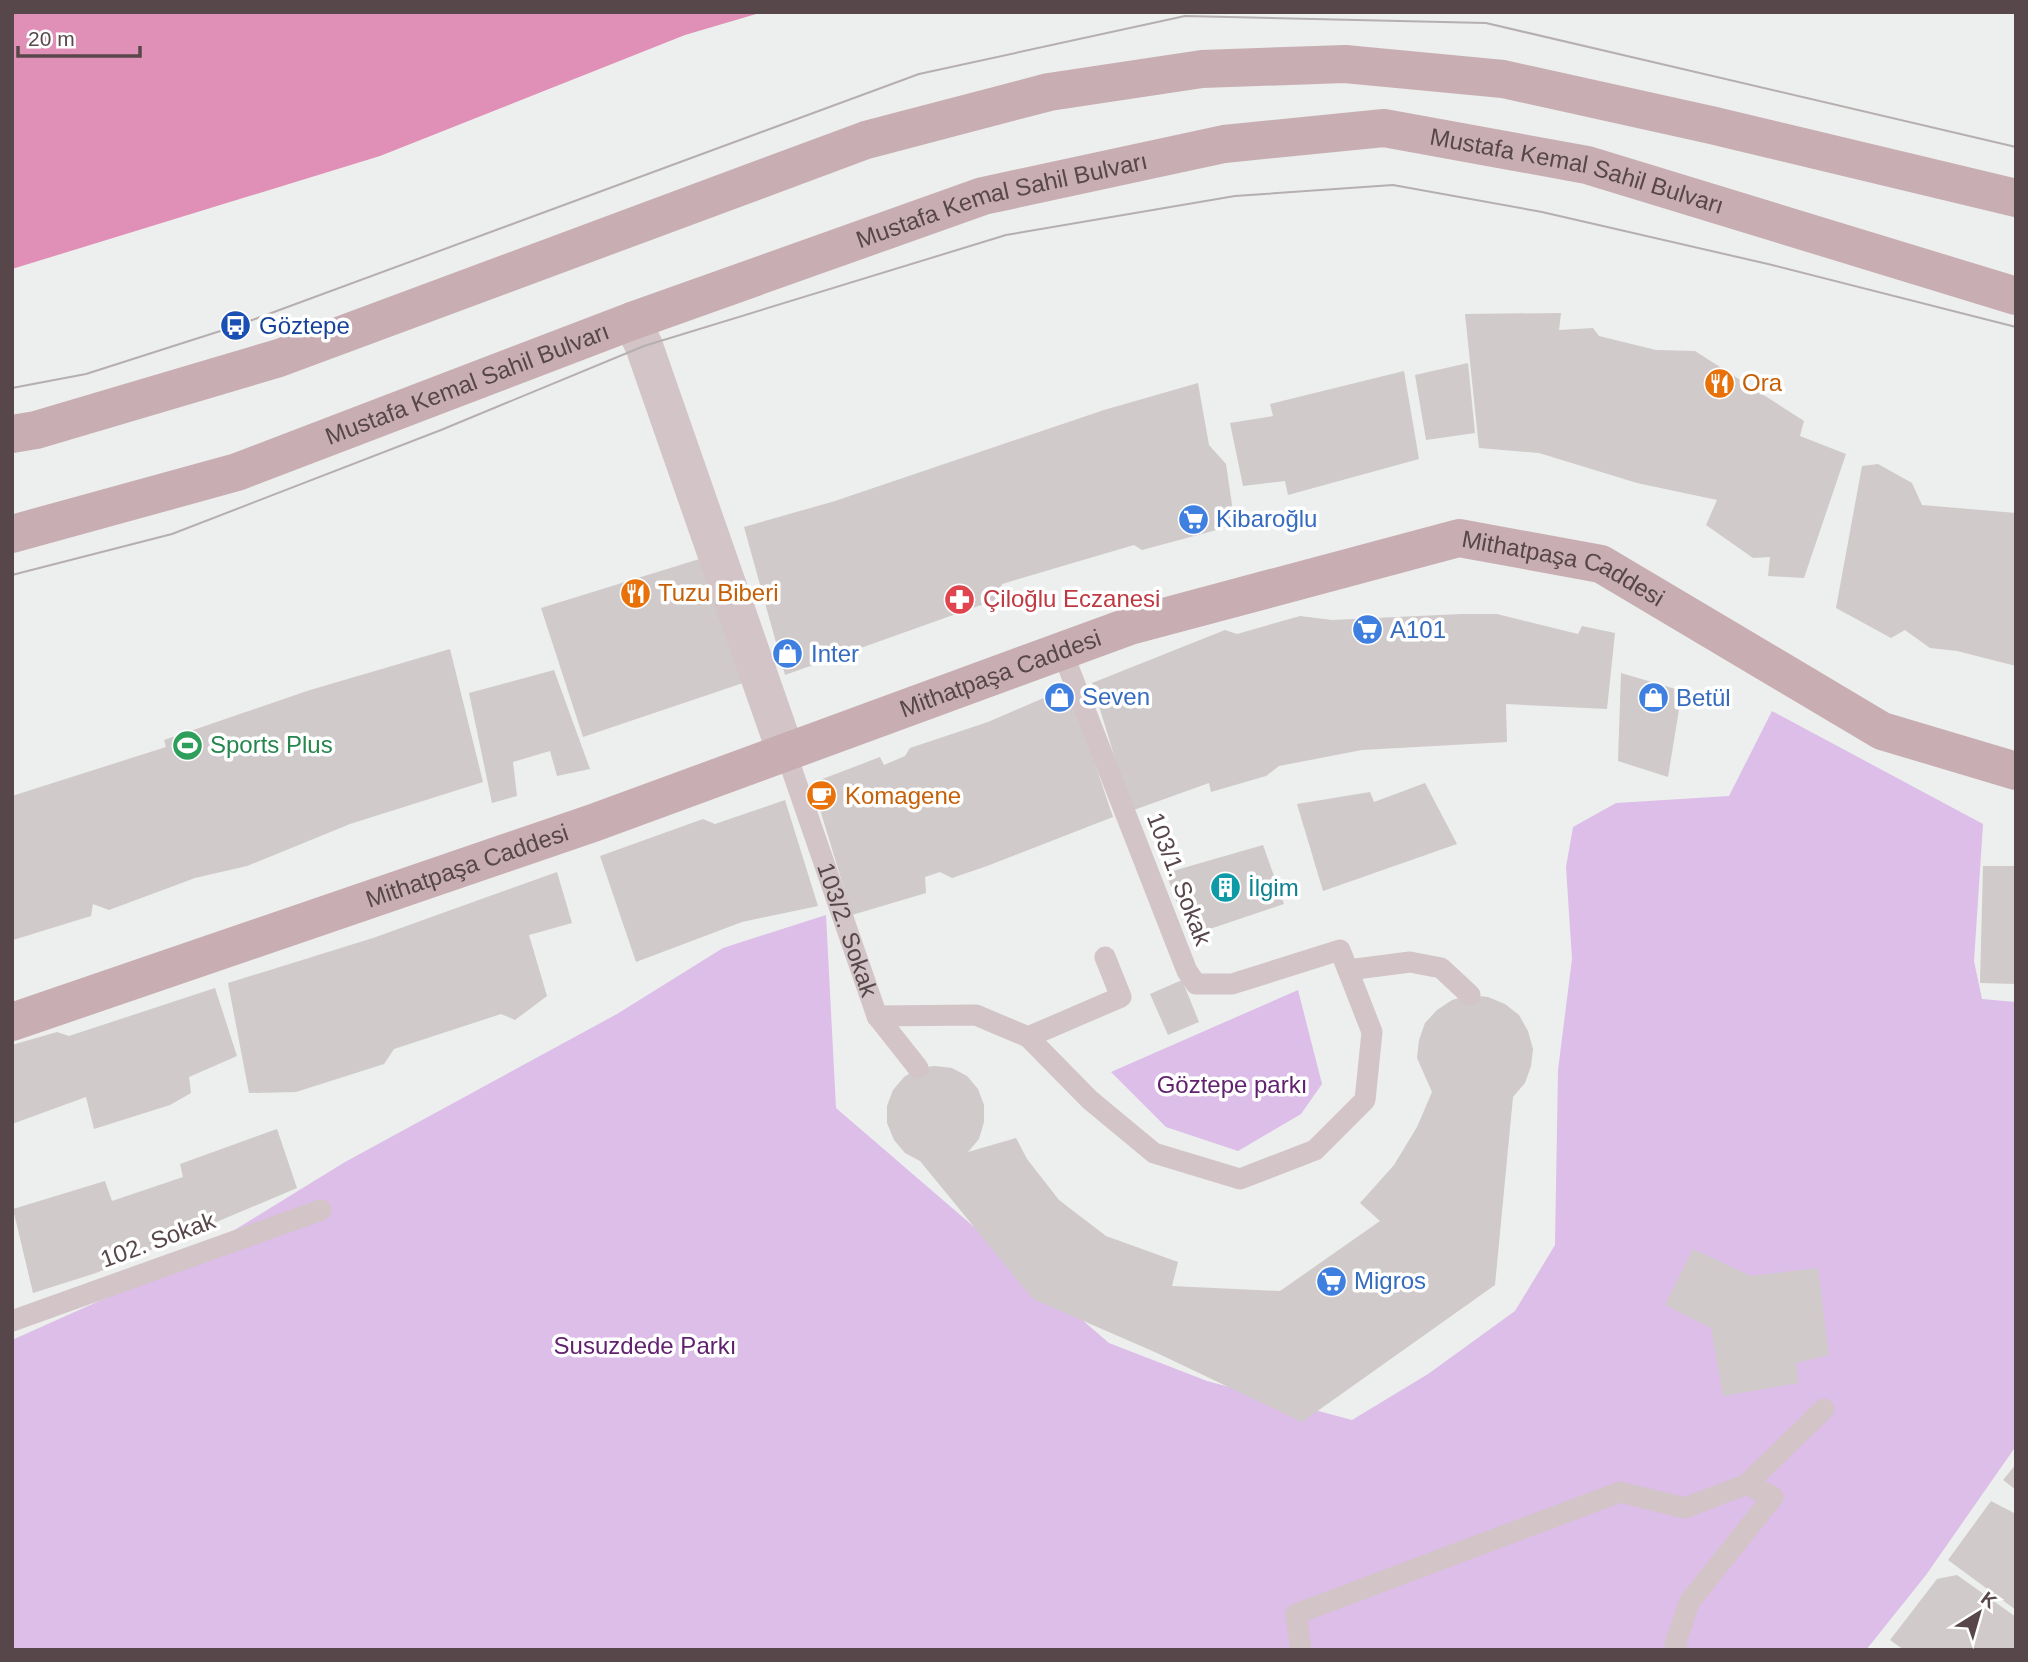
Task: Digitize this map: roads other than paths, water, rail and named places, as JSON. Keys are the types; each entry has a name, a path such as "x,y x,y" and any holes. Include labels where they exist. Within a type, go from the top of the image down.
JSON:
{"main road":[{"path":"12,434 36,430 279,358 866,140 1049,92 1202,69 1345,64 1503,79 1711,125 2016,198"},
{"name":"Mustafa Kemal Sahil Bulvarı","path":"12,534 237,472 632,321 983,196 1224,145 1384,128 1587,164 2016,296"},
{"name":"Mithatpaşa Caddesi","path":"12,1022 593,823 1130,626 1459,537 1601,564 1882,731 2016,771"}],"street":[{"name":"103/2. Sokak","path":"632,321 645,346 786,753"}],"lane":[{"name":"103/1. Sokak","path":"1062,652 1187,971 1196,985 1232,984 1344,960"},
{"name":"103/2. Sokak","path":"786,753 877,1016 976,1015 1028,1037 1090,1100 1154,1153 1240,1178 1315,1150 1365,1100 1371,1032 1344,960"},
{"path":"1028,1037 1121,997 1105,957"},
{"path":"1344,960 1409,962 1441,968 1470,995"},
{"path":"877,1016 918,1068"},
{"name":"102. Sokak","path":"12,1321 321,1210"},
{"path":"1301,1650 1296,1614 1620,1492 1685,1508 1747,1484 1824,1409"},
{"path":"1676,1650 1675,1644 1690,1601 1773,1497 1747,1484"}],"tram line":[{"path":"12,388 86,374 236,326 919,74 1185,16 1486,23 2016,147"},
{"path":"12,575 172,534 441,430 644,346 1006,235 1235,196 1393,185 1542,212 1768,264 2016,327"}],"place":[{"name":"Göztepe","path":"236,326"},
{"name":"Ora","path":"1719,383"},
{"name":"Kibaroğlu","path":"1193,519"},
{"name":"Tuzu Biberi","path":"635,593"},
{"name":"Çiloğlu Eczanesi","path":"960,599"},
{"name":"A101","path":"1367,630"},
{"name":"Inter","path":"788,654"},
{"name":"Seven","path":"1059,697"},
{"name":"Betül","path":"1653,698"},
{"name":"Sports Plus","path":"187,745"},
{"name":"Komagene","path":"822,796"},
{"name":"İlgim","path":"1225,888"},
{"name":"Migros","path":"1331,1281"}],"park label":[{"name":"Göztepe parkı","path":"1232,1085"},
{"name":"Susuzdede Parkı","path":"645,1346"}]}
